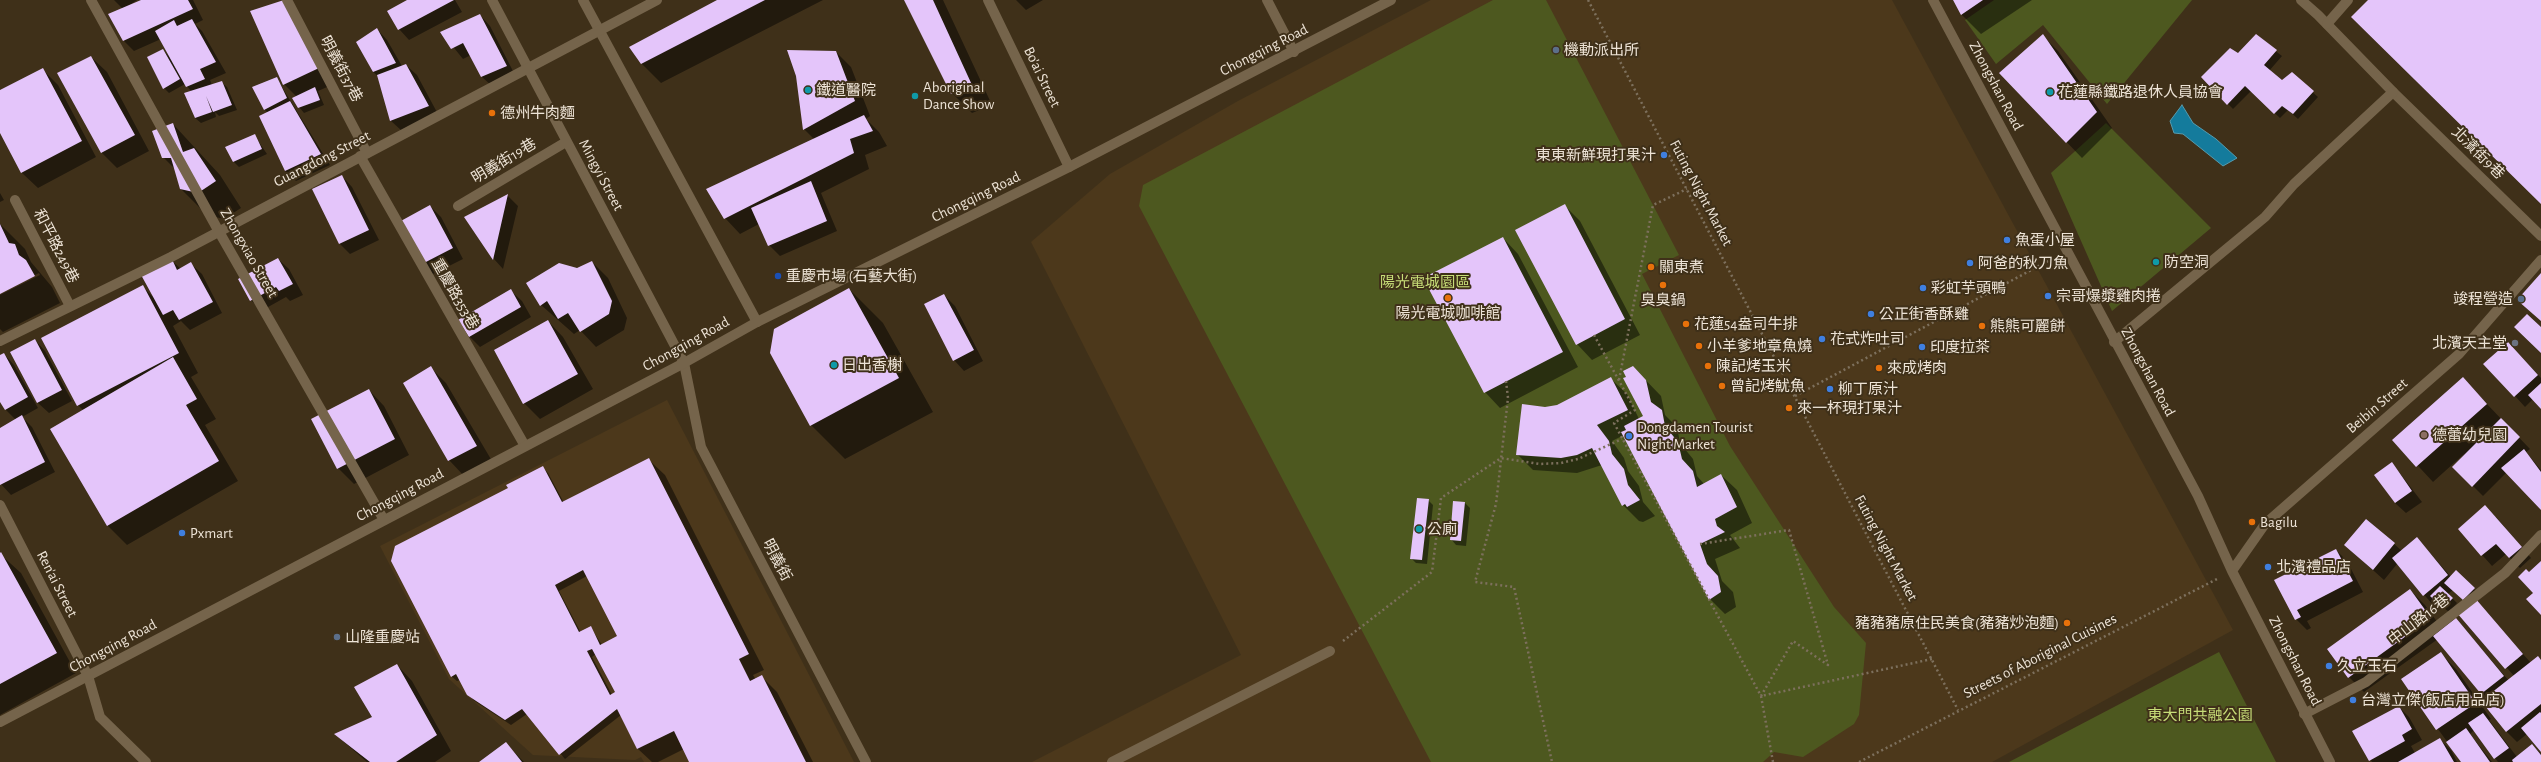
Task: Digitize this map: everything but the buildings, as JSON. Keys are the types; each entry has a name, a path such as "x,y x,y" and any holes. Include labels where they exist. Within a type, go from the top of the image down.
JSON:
{"street":[{"name":"Zhongxiao Street","path":"91,0 218,230 384,520"},
{"name":"明義街37巷","path":"287,0 363,155"},
{"name":"Mingyi Street","path":"492,0 684,363"},
{"path":"583,0 757,322"},
{"name":"Guangdong Street","path":"0,341 171,257 218,230 528,70 657,0"},
{"name":"Bo'ai Street","path":"988,0 1069,167"},
{"path":"1267,0 1294,52"},
{"name":"Chongqing Road","path":"0,722 684,363 757,322 1069,167 1294,52 1391,0"},
{"name":"Zhongshan Road","path":"1933,0 2068,251 2114,342 2198,496 2232,571 2304,714 2330,762"},
{"name":"北濱街9巷","path":"2301,0 2541,236"},
{"path":"2327,24 2348,0"},
{"path":"2114,342 2265,217 2294,184 2393,92"},
{"name":"明義街19巷","path":"458,206 566,142"},
{"name":"重慶路353巷","path":"363,155 525,446"},
{"name":"和平路249巷","path":"15,200 70,306"},
{"name":"Beibin Street","path":"2232,571 2265,524 2459,354 2541,260"},
{"name":"明義街","path":"684,363 701,447 866,762"},
{"name":"Ren'ai Street","path":"0,505 88,676 100,717 146,762"},
{"name":"中山路16巷","path":"2304,714 2366,682 2505,572 2541,535"},
{"path":"1112,762 1330,651"}],"path":[{"name":"Futing Night Market","path":"1588,0 1958,710"},
{"path":"1619,380 1653,205 1687,189"},
{"path":"1795,396 2068,251"},
{"path":"1594,335 1635,410 1614,423 1761,696 1772,762"},
{"path":"1506,381 1508,398 1496,504 1475,582 1514,587 1552,762"},
{"path":"1330,651 1432,572 1441,498 1502,458 1540,464 1561,463 1578,459 1622,439"},
{"path":"1700,544 1789,530 1828,665 1793,641 1761,696"},
{"name":"Streets of Aboriginal Cuisines","path":"1859,762 2232,571"},
{"path":"1761,696 1932,659"}],"shaded area":[{"name":"Dongdamen Tourist Night Market","path":"1431,0 1892,0 2233,630 1992,762 1032,762 1241,655 1031,242 1110,174 1238,101"},
{"path":"667,400 854,762 644,762 641,757 635,760 533,755 449,679 380,546"}],"green space":[{"name":"陽光電城園區","path":"1493,0 1546,0 1679,255 1642,274 1730,446 1834,607 1866,643 1859,715 1854,724 1803,757 1774,752 1763,762 1431,762 1139,206 1143,185"},
{"path":"1994,0 2192,0 2107,104 2043,25 1996,64 1965,20"},
{"path":"2106,123 2211,228 2112,311 2051,173"},
{"name":"東大門共融公園","path":"2219,652 2276,762 2009,762"}],"water":[{"path":"2182,105 2193,123 2216,139 2237,158 2223,166 2183,134 2174,133 2170,121"}],"place":[{"name":"機動派出所","path":"1556,50"},
{"name":"鐵道醫院","path":"808,90"},
{"name":"花蓮縣鐵路退休人員協會","path":"2050,92"},
{"name":"Aboriginal Dance Show","path":"915,96"},
{"name":"德州牛肉麵","path":"492,113"},
{"name":"東東新鮮現打果汁","path":"1664,155"},
{"name":"魚蛋小屋","path":"2007,240"},
{"name":"防空洞","path":"2156,262"},
{"name":"阿爸的秋刀魚","path":"1970,263"},
{"name":"關東煮","path":"1651,267"},
{"name":"重慶市場 (石藝大街)","path":"778,276"},
{"name":"臭臭鍋","path":"1663,285"},
{"name":"彩虹芋頭鴨","path":"1923,288"},
{"name":"宗哥爆漿雞肉捲","path":"2048,296"},
{"name":"陽光電城咖啡館","path":"1448,298"},
{"name":"竣程營造","path":"2521,299"},
{"name":"公正街香酥雞","path":"1871,314"},
{"name":"花蓮54盎司牛排","path":"1686,324"},
{"name":"熊熊可麗餅","path":"1982,326"},
{"name":"花式炸吐司","path":"1822,339"},
{"name":"北濱天主堂","path":"2515,343"},
{"name":"小羊爹地章魚燒","path":"1699,346"},
{"name":"印度拉茶","path":"1922,347"},
{"name":"日出香榭","path":"834,365"},
{"name":"陳記烤玉米","path":"1708,366"},
{"name":"來成烤肉","path":"1879,368"},
{"name":"曾記烤魷魚","path":"1722,386"},
{"name":"柳丁原汁","path":"1830,389"},
{"name":"來一杯現打果汁","path":"1789,408"},
{"name":"德蕾幼兒園","path":"2424,435"},
{"name":"Dongdamen Tourist Night Market","path":"1629,436"},
{"name":"Bagilu","path":"2252,522"},
{"name":"公廁","path":"1419,529"},
{"name":"Pxmart","path":"182,533"},
{"name":"北濱禮品店","path":"2268,567"},
{"name":"豬豬豬原住民美食(豬豬炒泡麵)","path":"2067,623"},
{"name":"山隆重慶站","path":"337,637"},
{"name":"久立玉石","path":"2329,666"},
{"name":"台灣立傑(飯店用品店)","path":"2353,700"}]}
